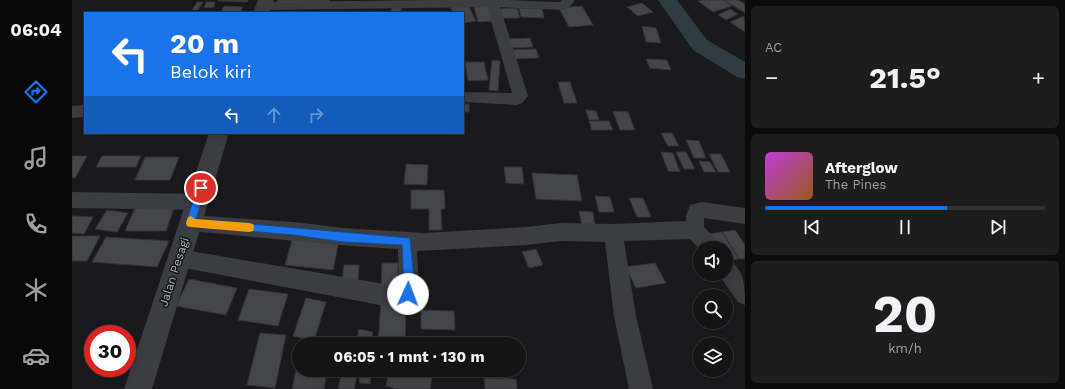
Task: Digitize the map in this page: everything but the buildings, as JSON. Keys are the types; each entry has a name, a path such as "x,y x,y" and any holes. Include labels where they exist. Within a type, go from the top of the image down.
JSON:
{"street":[{"path":"263,6 492,3 563,6 568,2 568,0"},
{"path":"464,97 509,100 517,99 520,96 492,3"},
{"path":"72,112 84,111"},
{"name":"Jalan Pesagi","path":"138,389 219,134"},
{"path":"72,200 194,212 294,231 343,238 424,242 526,236 561,232 613,233 695,230"},
{"path":"705,241 695,230 695,216 697,211 702,210 745,216"},
{"path":"613,233 625,316 641,389"},
{"path":"179,258 246,272 332,284 396,297 403,297 408,294 409,289 407,241"},
{"path":"733,279 745,295"}],"waterway":[{"path":"667,0 700,45 745,72"}],"slow traffic":[{"path":"191,220 190,223 249,227"}],"route":[{"path":"201,188 190,223 294,231 343,238 407,241 408,294"}]}
